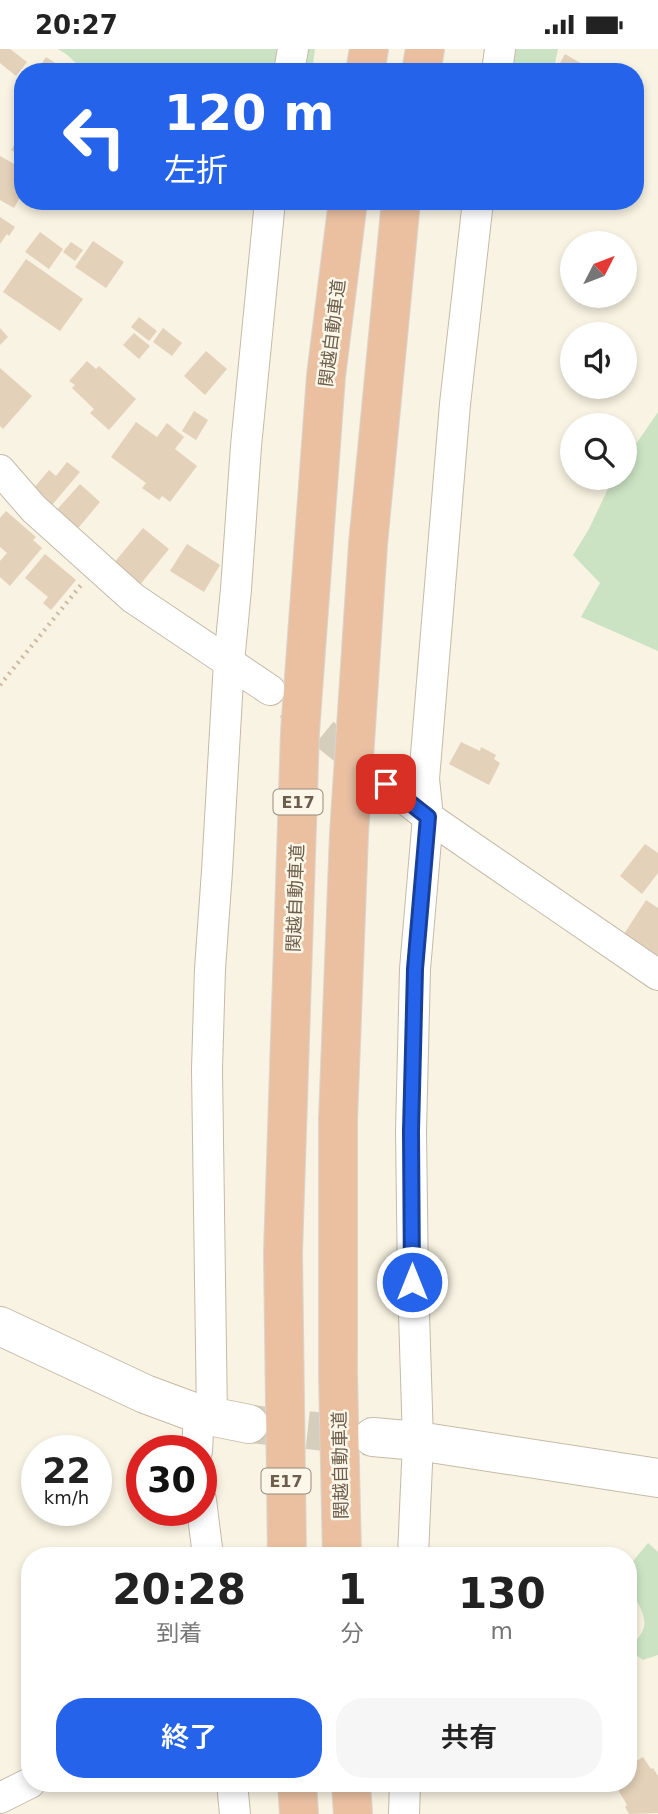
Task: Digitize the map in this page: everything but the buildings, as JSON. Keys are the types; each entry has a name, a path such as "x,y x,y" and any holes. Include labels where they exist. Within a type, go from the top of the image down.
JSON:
{"highway":[{"name":"関越自動車道","path":"287,1547 283,1253 300,732 326,376 347,210"},
{"name":"関越自動車道","path":"342,1547 338,1374 338,1120 349,834 368,544 400,210"},
{"path":"298,1792 299,1814"},
{"path":"352,1792 353,1814"}],"street":[{"path":"0,1326 214,1427 207,1069 210,969 229,662 246,446 269,210"},
{"path":"414,1547 418,1441 412,1282 411,1131 415,969 428,817 424,779 441,570 455,404 477,210"},
{"path":"0,470 34,509 133,598 270,690"},
{"path":"386,784 428,817 658,975"},
{"path":"373,1437 418,1441 658,1478"},
{"path":"204,1526 207,1547"},
{"path":"0,1798 21,1788"},
{"path":"233,1792 235,1814"},
{"path":"404,1814 405,1792"}],"path":[{"path":"0,685 96,565"}],"green space":[{"path":"58,49 315,49 313,63 76,63"},
{"path":"511,49 558,49 555,63 510,63"},
{"path":"658,412 658,651 581,617 600,583 573,555 607,490 637,490 637,443"},
{"path":"648,1543 658,1552 658,1655 643,1660 637,1656 637,1639 641,1634 644,1617 637,1601 637,1557"}],"tunnel":[{"path":"289,705 386,784"},
{"path":"251,1424 372,1437"}],"route":[{"path":"386,784 428,817 415,969 411,1131 412,1282"}]}
